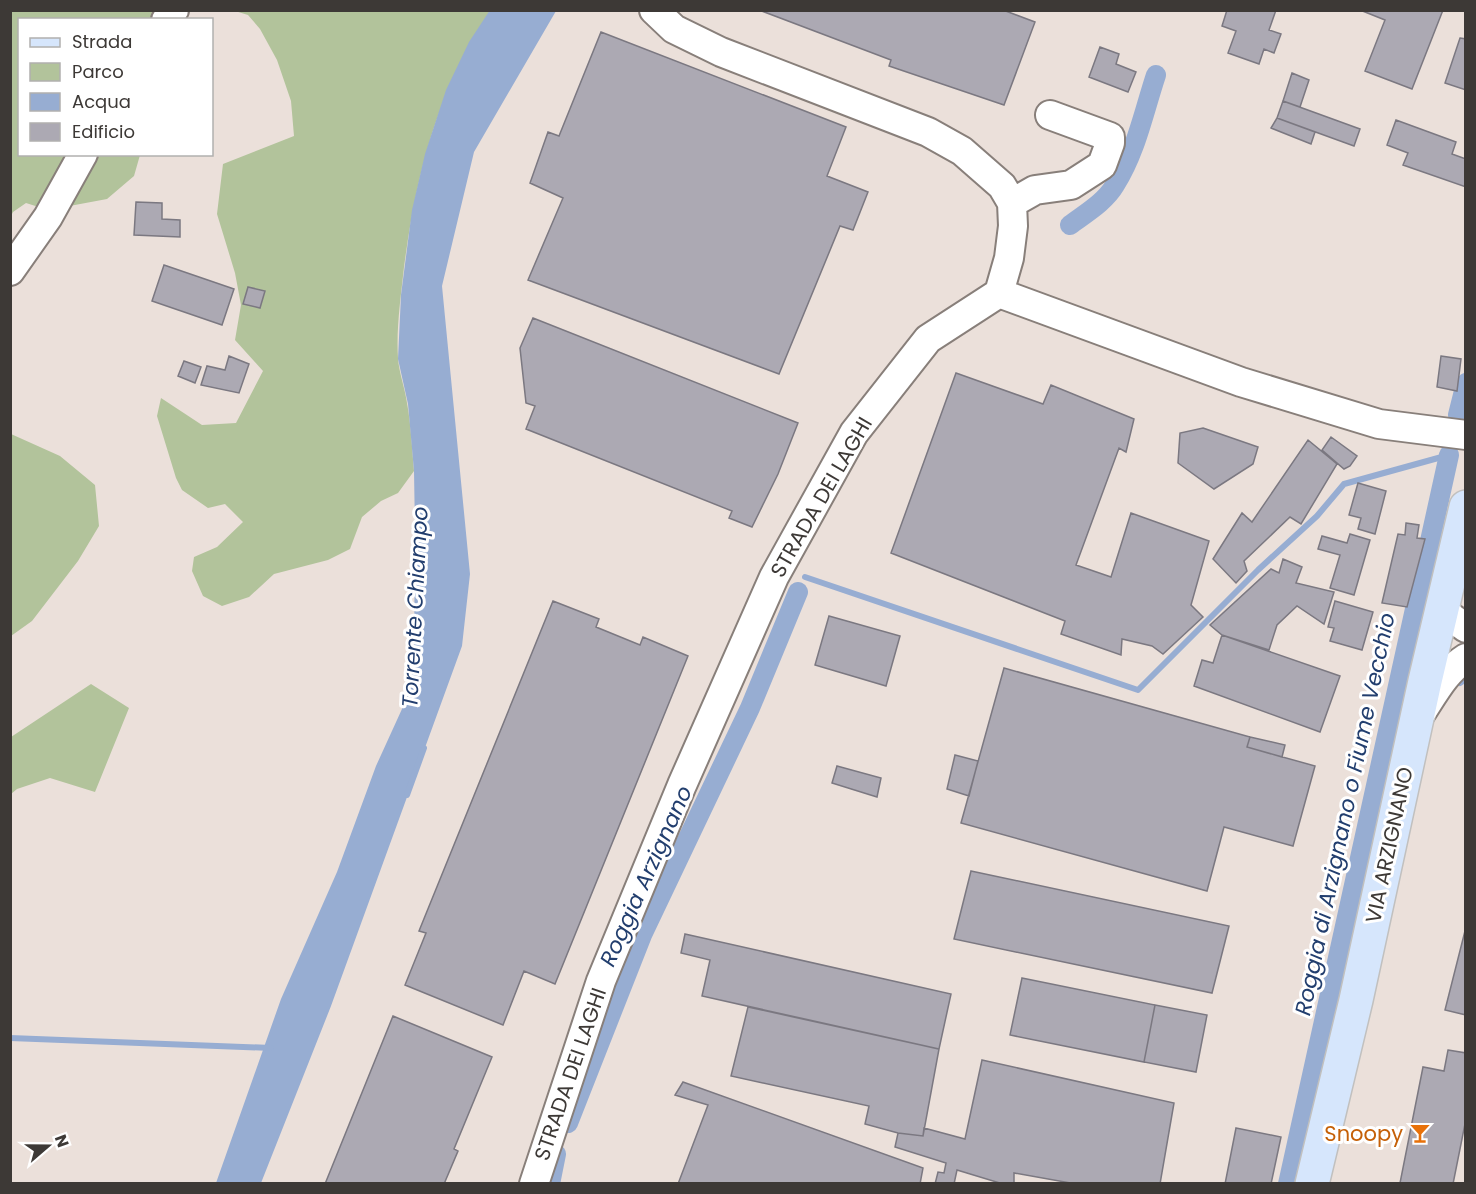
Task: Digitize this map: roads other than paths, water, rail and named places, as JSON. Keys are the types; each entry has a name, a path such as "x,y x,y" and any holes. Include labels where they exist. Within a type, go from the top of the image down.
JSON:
{"main road":[{"name":"VIA ARZIGNANO","path":"1312,1184 1356,1000 1416,721 1457,613 1464,513"}],"street":[{"path":"654,10 674,29 721,52 928,132 963,151 1002,186 1012,204 1009,258 999,293 1241,382 1379,424 1466,435"},
{"path":"1012,204 1035,190 1071,185 1102,165 1110,143 1110,136 1050,115"},
{"path":"10,271 48,217 82,156"},
{"name":"STRADA DEI LAGHI","path":"534,1184 601,981 681,785 774,577 854,433 928,339 999,293"},
{"path":"1464,513 1466,556"},
{"path":"1416,721 1442,683 1459,662 1466,658"}],"water":[{"path":"490,10 556,11 474,152 442,286 470,574 462,646 331,1006 261,1183 216,1183 281,999 337,872 376,766 407,698 414,655 415,531 414,471 408,404 398,359 401,295 412,210 425,154 446,90 469,42"}],"waterway":[{"name":"Roggia Arzignano","path":"1070,225 1095,207 1115,185 1129,159 1156,75"},
{"name":"Roggia di Arzignano o Fiume Vecchio","path":"1458,415 1466,383"},
{"path":"805,577 1138,690 1258,570 1317,516 1344,484 1449,455"},
{"name":"Roggia di Arzignano o Fiume Vecchio","path":"1288,1184 1449,455"},
{"name":"Roggia Arzignano","path":"568,1123 642,935 750,708 798,592"},
{"path":"1460,683 1466,679"},
{"name":"Torrente Chiampo","path":"407,795 424,748"},
{"path":"10,1038 271,1048"},
{"name":"Roggia Arzignano","path":"550,1184 556,1154"}],"place":[{"name":"Snoopy","path":"1420,1133"}]}
